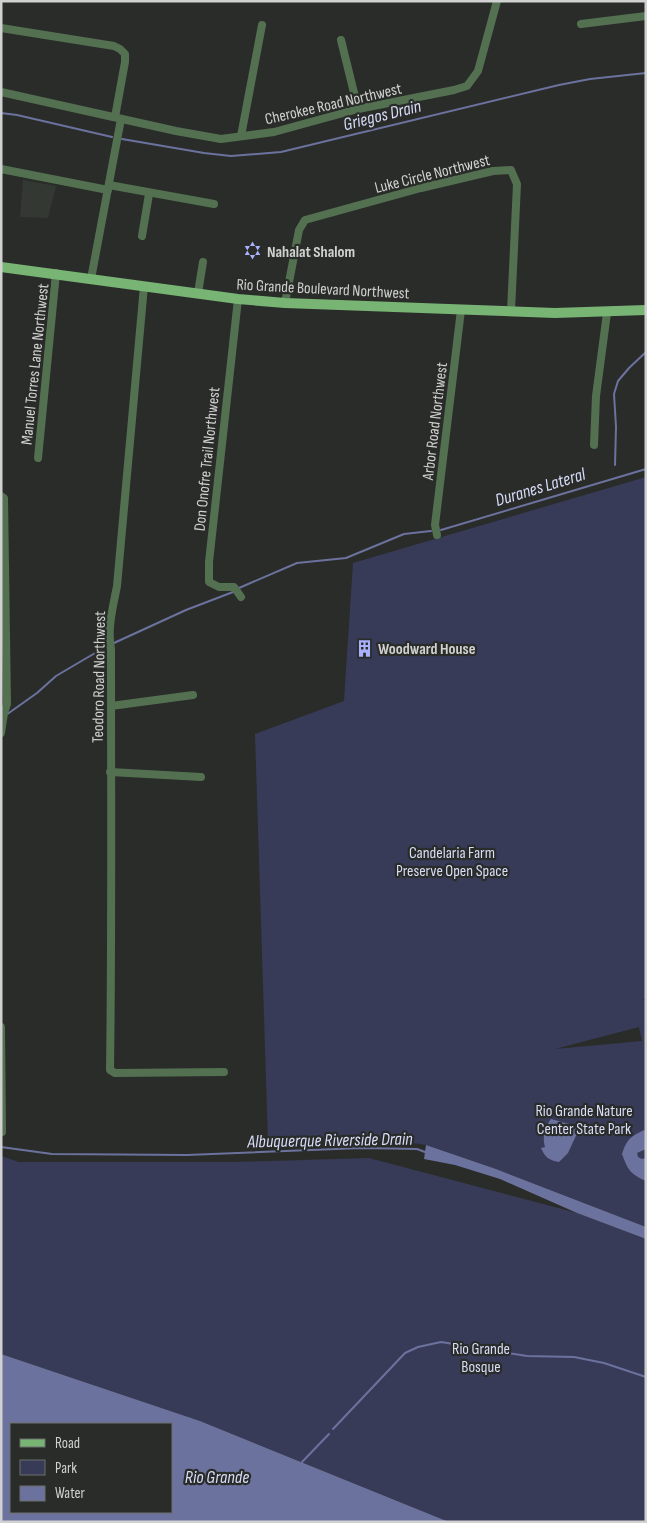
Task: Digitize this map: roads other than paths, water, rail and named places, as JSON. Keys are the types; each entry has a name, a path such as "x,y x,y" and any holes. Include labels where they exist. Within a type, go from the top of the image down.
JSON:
{"main road":[{"name":"Rio Grande Boulevard Northwest","path":"1,267 238,299 285,303 511,312 607,313 646,310"}],"street":[{"name":"Cherokee Road Northwest","path":"1,92 176,131 222,138 274,132 358,109 467,86 478,71 497,1"},
{"path":"582,24 646,16"},
{"path":"241,136 262,25"},
{"path":"1,28 114,46 125,54 108,188 91,278"},
{"path":"341,40 358,109"},
{"path":"1,169 214,204"},
{"name":"Luke Circle Northwest","path":"285,303 299,230 305,220 421,188 493,171 511,170 517,184 511,312"},
{"path":"142,236 149,194"},
{"path":"198,293 202,262"},
{"name":"Manuel Torres Lane Northwest","path":"38,458 45,406 56,273"},
{"name":"Teodoro Road Northwest","path":"144,286 117,586 111,612 110,772 112,898 110,1070 115,1073 224,1072"},
{"name":"Don Onofre Trail Northwest","path":"238,299 208,569 208,582 219,587 230,586 238,592"},
{"name":"Arbor Road Northwest","path":"437,535 436,526 460,310"},
{"path":"594,445 596,396 607,313"},
{"path":"1,496 4,498 8,704 4,713 1,733"},
{"path":"111,706 194,695"},
{"path":"110,772 201,777"},
{"path":"1,1027 2,1132"}],"water":[{"path":"551,1119 580,1127 568,1153 559,1162 547,1158 541,1148 545,1147 545,1132"},
{"path":"644,1130 646,1131 646,1149 637,1153 638,1157 646,1158 646,1181 630,1171 622,1154 630,1139"},
{"path":"426,1145 496,1169 646,1227 646,1239 577,1213 500,1179 455,1165 424,1159"},
{"name":"Rio Grande","path":"1,1354 200,1421 449,1522 1,1522"}],"waterway":[{"name":"Griegos Drain","path":"122,139 231,156 281,152 559,85 590,79 646,73"},
{"name":"Griegos Drain","path":"1,113 112,137"},
{"path":"615,465 616,427 614,394 618,381 646,352"},
{"name":"Duranes Lateral","path":"441,530 646,469"},
{"name":"Duranes Lateral","path":"239,588 297,563 346,558 404,534 431,531"},
{"name":"Duranes Lateral","path":"114,643 186,610 233,592"},
{"name":"Duranes Lateral","path":"6,715 37,693 56,676 107,646"},
{"name":"Albuquerque Riverside Drain","path":"1,1147 52,1154 187,1155 361,1148 417,1149 425,1152"},
{"path":"333,1429 405,1353 418,1347 441,1342 527,1356 574,1357 604,1363 646,1377"},
{"path":"302,1462 329,1434"}],"place":[{"name":"Nahalat Shalom","path":"253,251"},
{"name":"Woodward House","path":"364,648"}],"park label":[{"name":"Candelaria Farm Preserve Open Space","path":"452,861"},
{"name":"Rio Grande Nature Center State Park","path":"584,1119"},
{"name":"Rio Grande Bosque","path":"481,1357"}]}
